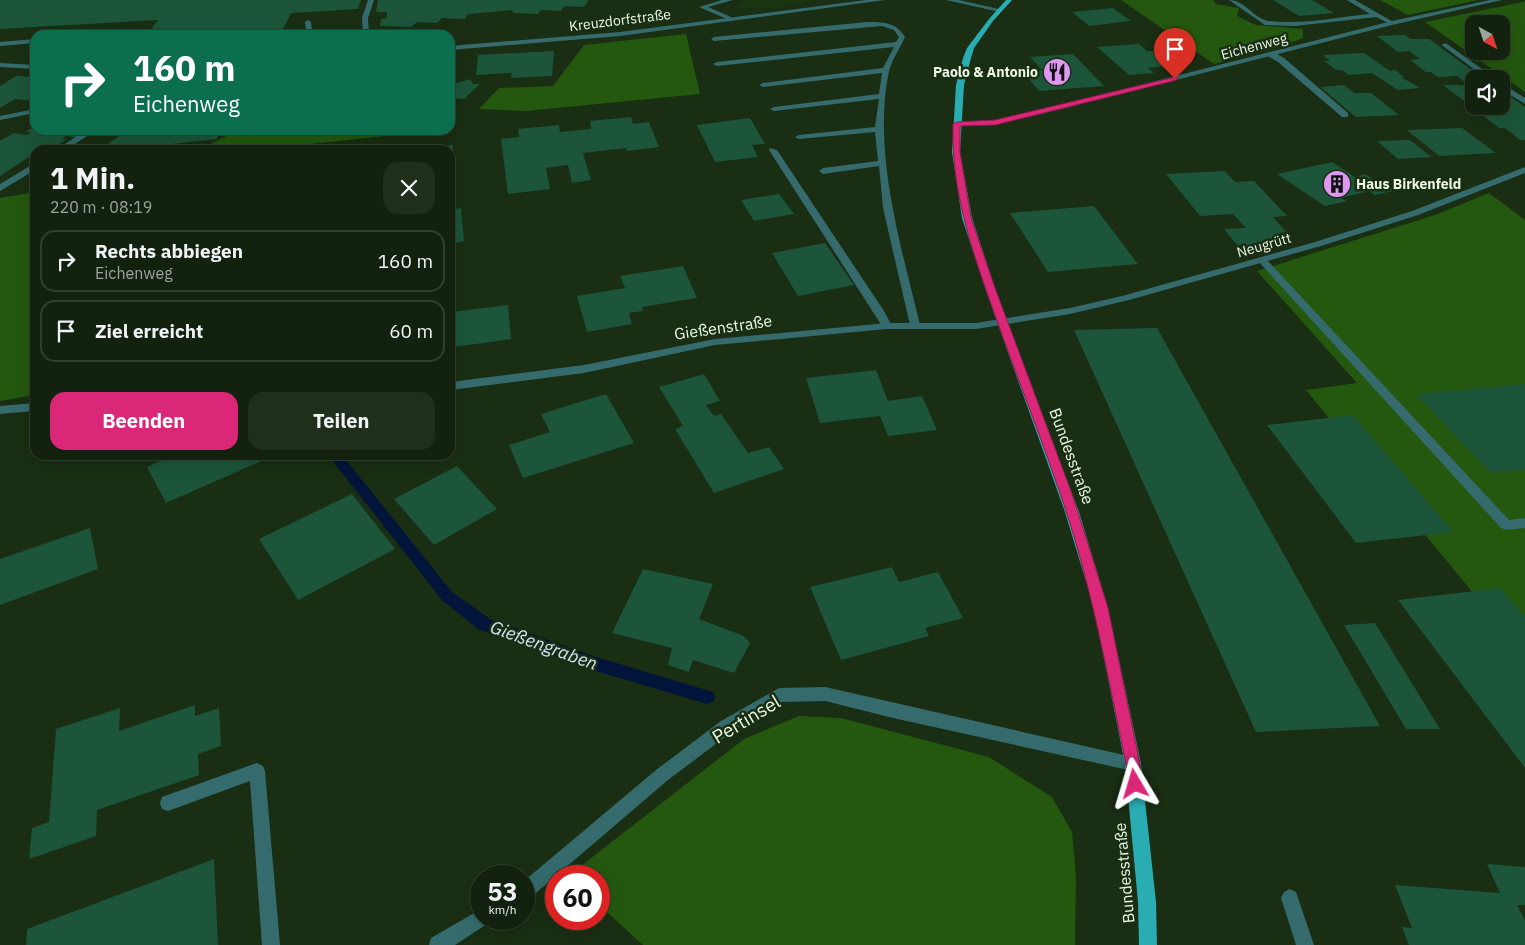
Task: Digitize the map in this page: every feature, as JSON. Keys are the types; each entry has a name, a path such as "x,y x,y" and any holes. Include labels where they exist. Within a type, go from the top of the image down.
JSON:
{"main road":[{"name":"Bundesstraße","path":"1009,0 971,48 960,85 956,152 967,218 1072,512 1101,608 1133,764 1146,902 1148,945"}],"street":[{"path":"366,30 365,18 371,0"},
{"path":"729,18 702,8 730,0"},
{"name":"Kreuzdorfstraße","path":"455,48 620,34 729,18 882,0"},
{"path":"949,0 1000,10"},
{"path":"1232,0 1265,22 1296,24 1378,15"},
{"path":"1350,0 1392,23"},
{"name":"Eichenweg","path":"957,124 995,122 1392,23 1499,0"},
{"path":"308,22 309,30"},
{"path":"714,39 883,24 897,28 902,37 886,70 879,129 888,208 916,325"},
{"path":"0,44 30,41"},
{"path":"0,44 30,47"},
{"path":"717,64 898,44"},
{"path":"1445,44 1480,70"},
{"path":"1271,54 1281,60 1345,115"},
{"path":"0,65 30,67"},
{"path":"763,85 886,70"},
{"path":"1510,91 1525,102"},
{"path":"774,109 884,96"},
{"path":"0,118 30,112"},
{"path":"799,136 879,129"},
{"path":"68,145 84,135"},
{"path":"773,150 887,326"},
{"path":"823,171 883,163"},
{"path":"0,188 30,169"},
{"name":"Neugrütt","path":"1003,322 1070,311 1125,298 1262,260 1415,213 1525,170"},
{"path":"1262,260 1506,525 1525,523"},
{"name":"Gießenstraße","path":"455,385 584,369 715,342 887,326 976,326 1003,322"},
{"path":"0,410 30,407"},
{"name":"Pertinsel","path":"535,883 662,775 727,726 778,695 825,694 893,712 1133,764"},
{"path":"168,803 257,771 271,945"},
{"path":"1290,898 1305,945"},
{"path":"438,945 470,925"}],"shaded area":[{"path":"742,0 820,0 772,9 735,8"}],"green space":[{"path":"1121,0 1213,0 1216,4 1239,8 1237,16 1256,25 1303,29 1303,38 1282,46 1214,64"},
{"path":"1380,0 1478,0 1408,15"},
{"path":"1525,1 1525,92 1510,82 1510,70 1494,70 1479,60 1510,60 1510,15 1465,15 1465,50 1425,22"},
{"path":"686,34 700,94 526,111 479,109 499,88 553,86 584,45"},
{"path":"229,135 394,135 301,145 212,145 212,143"},
{"path":"30,193 30,396 0,401 0,198"},
{"path":"1489,193 1525,220 1525,656 1306,390 1357,383 1257,271 1435,215"},
{"path":"799,716 841,718 989,757 1052,797 1072,832 1076,876 1075,945 643,945 610,915 610,865 582,865 744,739"}],"building":[{"path":"0,0 361,0 358,9 291,13 282,30 151,30 158,20 0,29"},
{"path":"378,0 589,0 584,7 564,6 561,11 541,10 538,14 513,13 512,10 468,14 465,19 442,18 437,23 417,22 411,27 380,26 381,19 387,18 387,12 376,12"},
{"path":"1273,0 1312,0 1334,13 1299,16"},
{"path":"1113,8 1131,21 1089,26 1072,12"},
{"path":"1405,35 1411,39 1429,39 1472,70 1465,70 1465,83 1457,76 1438,77 1431,72 1426,72 1410,60 1420,59 1409,51 1398,52 1377,36"},
{"path":"1139,44 1147,51 1153,51 1163,60 1157,60 1164,66 1148,68 1154,73 1129,75 1097,47"},
{"path":"554,51 552,76 511,78 512,73 476,75 478,55"},
{"path":"1364,53 1390,71 1395,70 1404,77 1401,77 1420,88 1398,90 1372,73 1349,75 1342,70 1336,70 1324,61 1330,61 1323,55"},
{"path":"1073,54 1104,86 1039,91 1022,71 1042,70 1030,57"},
{"path":"16,76 30,77 30,100 15,99 0,108 0,86"},
{"path":"470,79 473,84 480,84 464,99 455,98 455,82"},
{"path":"1344,85 1354,93 1371,93 1399,115 1356,117 1320,87"},
{"path":"1443,85 1465,85 1465,102"},
{"path":"1510,96 1525,107 1525,140 1520,140 1505,128 1499,128 1482,115 1510,115"},
{"path":"631,117 633,124 649,122 659,147 627,151 626,148 583,153 591,180 572,183 568,165 546,168 550,189 508,194 501,139 519,137 518,129 559,125 560,132 591,129 590,121"},
{"path":"750,118 765,144 752,145 758,157 715,162 697,125"},
{"path":"1462,128 1496,153 1439,156 1407,130"},
{"path":"14,133 27,135 30,133 30,135 82,135 78,138 66,136 62,139 67,139 58,145 30,145 30,157 0,176 0,141"},
{"path":"121,135 218,135 217,139 162,145 106,145"},
{"path":"1410,140 1431,157 1398,159 1377,141"},
{"name":"Haus Birkenfeld","path":"1332,162 1355,177 1365,174 1393,191 1375,195 1369,191 1341,198 1347,201 1325,206 1277,174"},
{"path":"1225,171 1235,182 1254,181 1287,216 1273,217 1288,234 1241,250 1224,229 1246,228 1233,214 1200,216 1166,174"},
{"path":"779,194 794,214 754,221 741,200"},
{"path":"1094,206 1138,264 1048,272 1010,213"},
{"path":"461,208 464,241 455,243 455,209"},
{"path":"825,243 854,285 798,296 772,253"},
{"path":"683,266 697,298 642,307 643,311 629,313 632,324 587,332 577,296 625,288 620,276"},
{"path":"508,305 511,339 455,347 455,312"},
{"path":"1157,328 1380,726 1256,732 1074,330"},
{"path":"876,370 888,401 922,396 937,430 888,436 880,416 820,423 806,378"},
{"path":"704,374 720,401 706,405 714,416 721,414 748,453 769,447 784,469 714,493 675,429 683,426 659,387"},
{"path":"1525,384 1525,470 1491,473 1416,394"},
{"path":"606,394 634,443 523,478 509,445 550,432 541,414"},
{"path":"1353,415 1453,532 1356,543 1267,425"},
{"path":"163,460 264,460 166,503 147,467"},
{"path":"457,466 497,509 434,545 394,499"},
{"path":"352,494 395,549 298,600 259,539"},
{"path":"90,528 98,569 0,605 0,559"},
{"path":"892,567 899,582 938,572 963,618 925,628 929,636 841,660 810,587"},
{"path":"643,569 713,584 699,619 744,636 750,643 734,673 693,660 689,672 668,665 672,648 612,633"},
{"path":"1500,588 1525,617 1525,768 1398,600"},
{"path":"1375,623 1440,729 1406,729 1344,625"},
{"path":"195,705 195,716 219,708 221,746 198,754 199,775 97,810 96,836 29,859 32,828 49,822 56,729 120,708 119,731"},
{"path":"214,859 218,945 26,945 27,929"},
{"path":"1487,864 1525,867 1525,905 1517,905 1525,921 1525,945 1409,945 1402,927 1412,928 1395,885 1500,893"}],"waterway":[{"name":"Gießengraben","path":"339,460 447,596 484,624 596,664 707,697"}],"place":[{"name":"Paolo & Antonio","path":"1057,72"},
{"name":"Haus Birkenfeld","path":"1337,184"}],"route":[{"path":"1135,784 1133,764 1101,608 1066,494 990,288 967,218 956,152 957,124 995,122 1175,79"}]}
